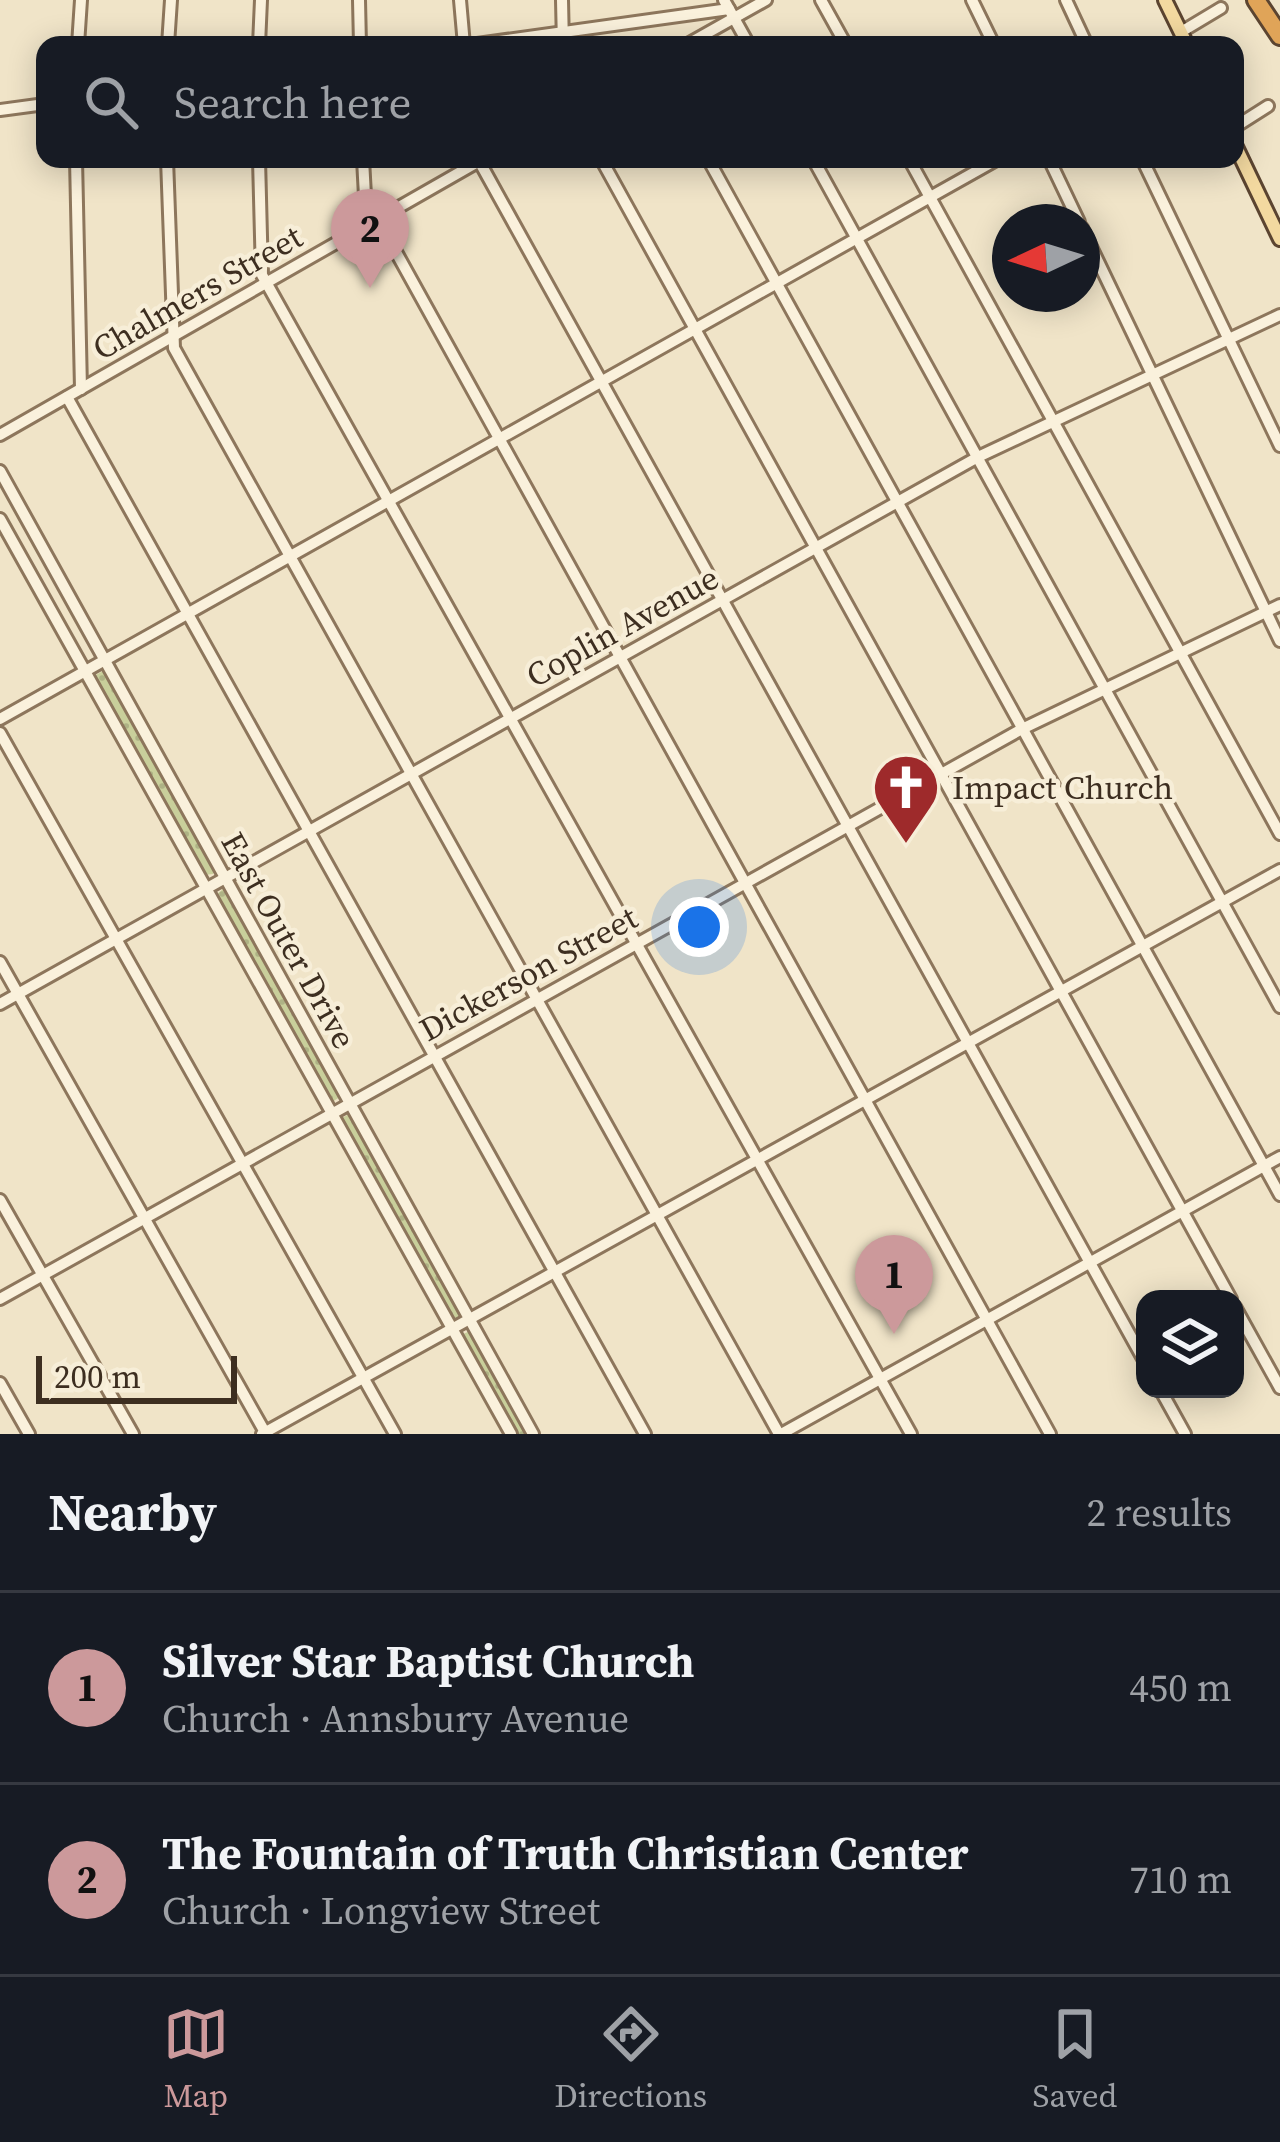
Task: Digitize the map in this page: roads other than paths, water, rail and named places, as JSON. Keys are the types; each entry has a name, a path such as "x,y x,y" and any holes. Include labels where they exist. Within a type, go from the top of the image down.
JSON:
{"highway":[{"path":"1256,0 1280,34"},
{"path":"1267,0 1280,34"}],"main road":[{"path":"1165,0 1183,36"},
{"path":"1244,164 1278,232"}],"street":[{"path":"79,36 81,0"},
{"path":"169,36 171,0"},
{"path":"259,36 261,0"},
{"path":"358,0 360,36"},
{"path":"460,0 466,36"},
{"path":"562,0 562,36"},
{"path":"579,36 766,0"},
{"path":"820,0 841,36"},
{"path":"972,0 990,36"},
{"path":"1066,0 1083,36"},
{"path":"1188,36 1221,8"},
{"path":"697,36 729,9"},
{"path":"729,9 744,36"},
{"path":"0,110 36,105"},
{"path":"1244,121 1268,106"},
{"path":"76,168 81,388"},
{"path":"167,168 170,338 780,1434 1280,1157"},
{"path":"260,168 266,284 911,1434"},
{"path":"363,168 364,193 1050,1434"},
{"name":"Chalmers Street","path":"0,435 467,168"},
{"path":"484,168 1136,1346"},
{"path":"606,168 1226,1290"},
{"path":"713,168 1280,1195"},
{"path":"818,168 1280,1007"},
{"path":"914,168 1280,834"},
{"path":"0,719 982,168"},
{"path":"1053,168 1071,204"},
{"path":"1146,168 1280,446"},
{"path":"1100,265 1280,640"},
{"name":"Coplin Avenue","path":"0,1004 977,457 1280,314"},
{"path":"67,397 645,1434"},
{"name":"East Outer Drive","path":"0,471 533,1434"},
{"name":"East Outer Drive","path":"0,519 511,1434"},
{"path":"16,547 36,536"},
{"name":"Dickerson Street","path":"0,1299 1022,729 1280,605"},
{"path":"0,733 395,1434"},
{"path":"0,962 264,1434 1280,870"},
{"path":"0,1200 133,1434"},
{"path":"1244,1323 1280,1388"},
{"path":"0,1383 28,1434"},
{"path":"1165,1398 1185,1434"}],"place":[{"name":"The Fountain of Truth Christian Center","path":"370,288"},
{"name":"Impact Church","path":"906,846"},
{"name":"Silver Star Baptist Church","path":"894,1334"}]}
